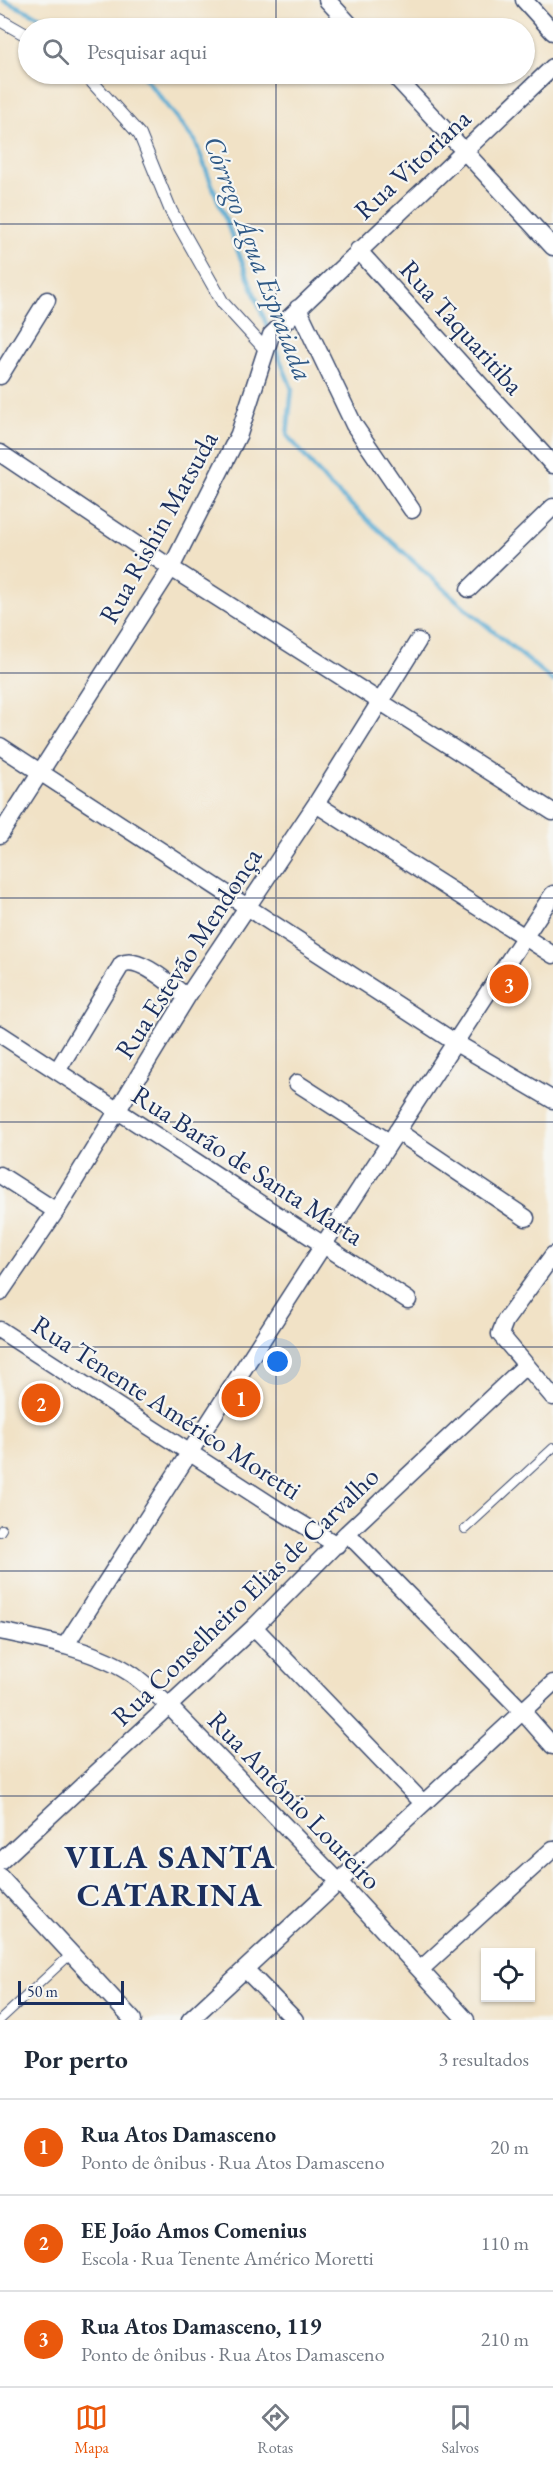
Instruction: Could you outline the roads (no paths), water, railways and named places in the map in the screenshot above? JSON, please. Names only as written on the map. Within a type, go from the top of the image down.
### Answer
[{"type":"street","points":[[327,0],[344,18]]},
{"type":"street","points":[[524,0],[553,32]]},
{"type":"street","points":[[0,20],[18,30]]},
{"type":"street","name":"Rua Vitoriana","points":[[535,84],[553,67]]},
{"type":"street","points":[[94,84],[140,135],[171,211],[223,303],[266,348]]},
{"type":"street","points":[[402,84],[553,247]]},
{"type":"street","name":"Rua Vitoriana","points":[[358,250],[535,84]]},
{"type":"street","name":"Rua Rishin Matsuda","points":[[0,835],[171,568],[242,426],[271,335],[358,250]]},
{"type":"street","name":"Rua Taquaritiba","points":[[358,250],[553,465]]},
{"type":"street","points":[[0,376],[47,300]]},
{"type":"street","points":[[298,308],[354,425],[412,510]]},
{"type":"street","points":[[0,453],[171,568],[553,812]]},
{"type":"street","points":[[469,589],[553,507]]},
{"type":"street","name":"Rua Estevão Mendonça","points":[[0,1293],[56,1211],[187,997],[316,804],[418,641]]},
{"type":"street","points":[[0,746],[456,1043],[553,1100]]},
{"type":"street","points":[[316,804],[553,955]]},
{"type":"street","points":[[65,1646],[393,1136],[553,894]]},
{"type":"street","points":[[57,1071],[122,964],[128,961],[139,963],[187,997]]},
{"type":"street","name":"Rua Barão de Santa Marta","points":[[0,1034],[408,1300]]},
{"type":"street","points":[[297,1083],[393,1136],[526,1218]]},
{"type":"street","points":[[0,1175],[56,1211]]},
{"type":"street","points":[[553,1255],[501,1328],[502,1340],[553,1397]]},
{"type":"street","name":"Rua Tenente Américo Moretti","points":[[0,1330],[189,1452],[342,1539],[522,1712],[553,1746]]},
{"type":"street","name":"Rua Conselheiro Elias de Carvalho","points":[[0,1862],[254,1627],[342,1539],[525,1366]]},
{"type":"street","points":[[254,1627],[423,1803]]},
{"type":"street","name":"Rua Antônio Loureiro","points":[[0,1631],[65,1646],[126,1671],[168,1705],[340,1883],[466,2020]]},
{"type":"street","points":[[190,2020],[553,1683]]},
{"type":"street","points":[[421,1969],[553,1849]]},
{"type":"street","points":[[0,1877],[133,2020]]},
{"type":"street","points":[[246,1970],[295,2020]]},
{"type":"lane","points":[[465,1528],[553,1448]]},
{"type":"lane","points":[[0,2020],[71,1954]]},
{"type":"waterway","name":"Córrego Água Espraiada","points":[[3,0],[42,18]]},
{"type":"waterway","name":"Córrego Água Espraiada","points":[[150,84],[195,141],[269,331]]},
{"type":"waterway","name":"Córrego Água Espraiada","points":[[273,342],[292,389],[287,435],[328,484],[463,606],[553,681]]},
{"type":"place","name":"Rua Atos Damasceno, 119","points":[[509,984]]},
{"type":"place","name":"Rua Atos Damasceno","points":[[241,1398]]},
{"type":"place","name":"EE João Amos Comenius","points":[[41,1403]]},
{"type":"district","name":"VILA SANTA CATARINA","points":[[170,1875]]}]
